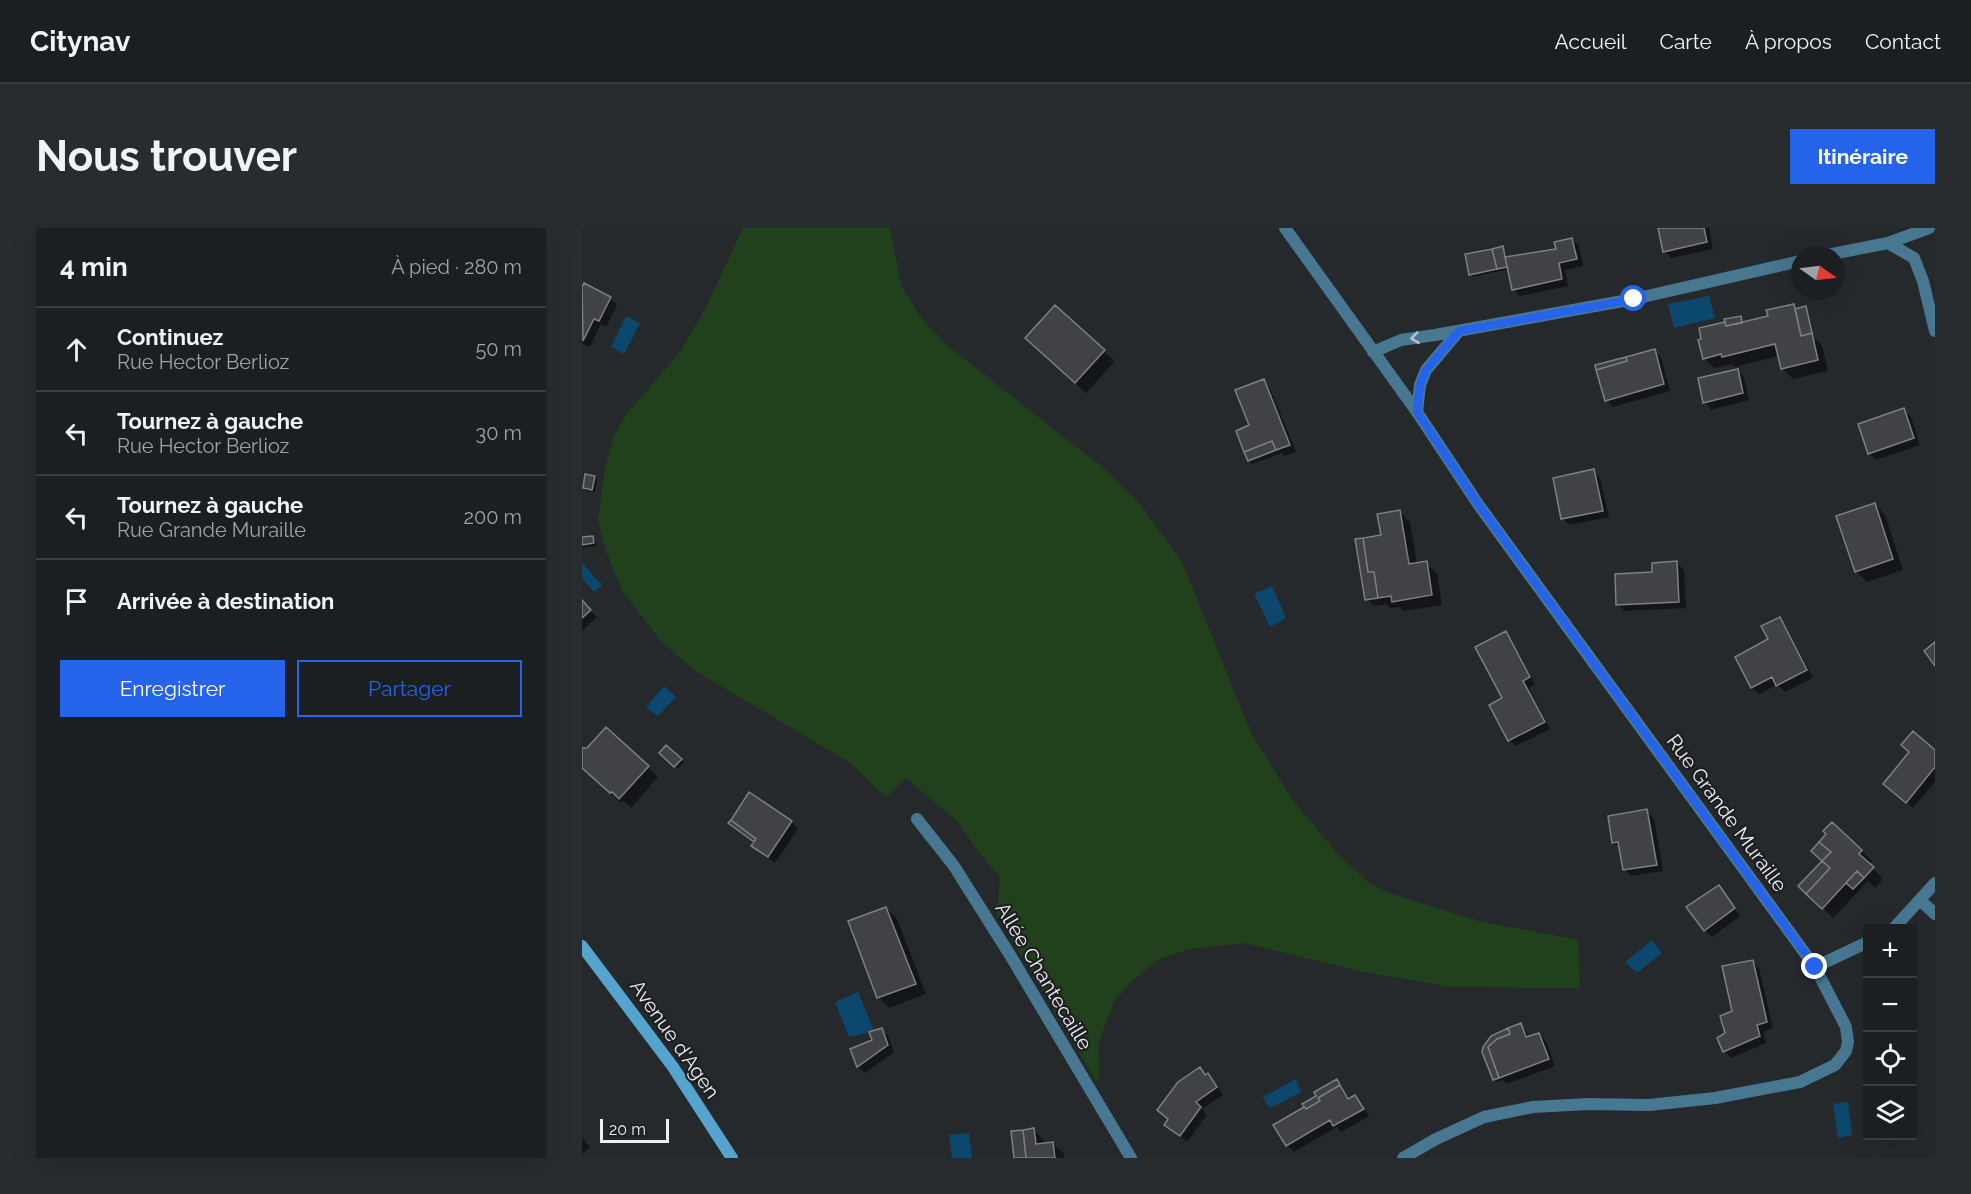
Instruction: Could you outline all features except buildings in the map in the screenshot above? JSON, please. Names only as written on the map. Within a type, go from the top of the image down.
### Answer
[{"type":"main road","name":"Avenue d'Agen","points":[[582,946],[673,1066],[732,1158]]},
{"type":"street","name":"Rue Grande Muraille","points":[[1285,228],[1417,412],[1478,504],[1815,967],[1846,1027],[1848,1042],[1846,1051],[1835,1065],[1800,1082],[1715,1098],[1649,1105],[1589,1104],[1533,1107],[1484,1118],[1436,1139],[1403,1158]]},
{"type":"street","points":[[1845,251],[1888,243],[1929,228]]},
{"type":"street","points":[[1888,243],[1914,258],[1923,280],[1935,331]]},
{"type":"street","points":[[1373,352],[1401,340],[1634,299],[1791,263]]},
{"type":"street","points":[[1417,412],[1420,385],[1426,370],[1459,331]]},
{"type":"street","name":"Allée Chantecaille","points":[[917,819],[954,866],[1131,1158]]},
{"type":"street","points":[[1898,924],[1935,882]]},
{"type":"street","points":[[1920,900],[1935,914]]},
{"type":"street","points":[[1815,967],[1863,944]]},
{"type":"green space","points":[[743,228],[890,228],[901,286],[922,319],[944,343],[1103,468],[1135,499],[1182,562],[1251,733],[1292,799],[1335,851],[1369,883],[1392,894],[1478,921],[1578,940],[1580,988],[1450,987],[1359,971],[1244,943],[1190,949],[1159,959],[1133,980],[1115,999],[1098,1044],[1099,1077],[1096,1081],[997,915],[1000,877],[977,850],[958,822],[906,778],[886,797],[850,763],[694,670],[660,640],[621,589],[598,521],[604,473],[614,436],[625,416],[680,352],[706,307]]},
{"type":"water","points":[[1709,296],[1715,318],[1674,328],[1668,304]]},
{"type":"water","points":[[626,316],[640,323],[624,354],[611,347]]},
{"type":"water","points":[[582,563],[602,585],[594,592],[582,578]]},
{"type":"water","points":[[1272,586],[1286,618],[1270,627],[1254,594]]},
{"type":"water","points":[[664,686],[676,697],[658,716],[646,707]]},
{"type":"water","points":[[1652,940],[1662,953],[1637,973],[1625,962]]},
{"type":"water","points":[[858,992],[874,1031],[849,1037],[835,1002]]},
{"type":"water","points":[[1296,1079],[1301,1092],[1270,1108],[1263,1097]]},
{"type":"water","points":[[1848,1102],[1852,1135],[1838,1138],[1833,1104]]},
{"type":"water","points":[[969,1133],[972,1158],[952,1158],[949,1135]]},
{"type":"route","points":[[1634,299],[1459,331],[1426,370],[1420,385],[1417,412],[1478,504],[1815,967]]}]
